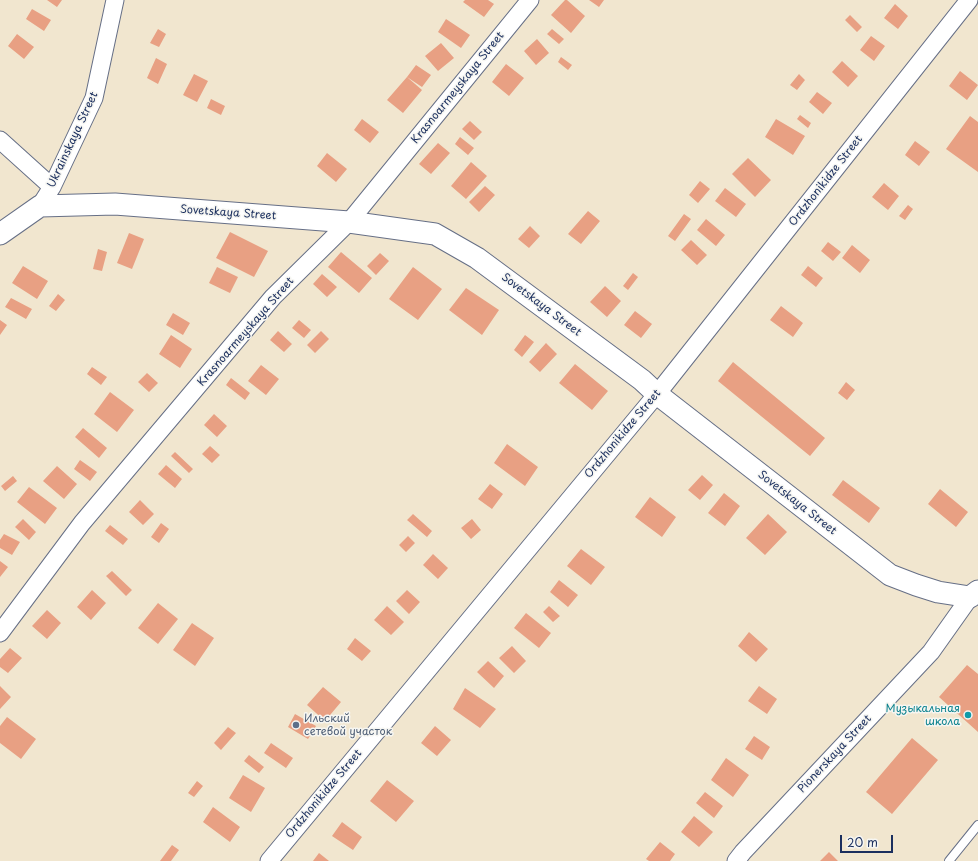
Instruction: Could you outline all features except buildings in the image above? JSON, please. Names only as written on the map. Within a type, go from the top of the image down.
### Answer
[{"type":"street","name":"Ukrainskaya Street","points":[[0,234],[40,206],[52,186],[94,98],[115,0]]},
{"type":"street","name":"Krasnoarmeyskaya Street","points":[[0,633],[82,524],[273,297],[349,222],[530,0]]},
{"type":"street","name":"Ordzhonikidze Street","points":[[269,861],[657,394],[969,0]]},
{"type":"street","points":[[0,140],[52,186]]},
{"type":"street","name":"Sovetskaya Street","points":[[40,206],[115,204],[349,222],[435,234],[477,258],[642,380],[657,394],[890,575],[938,592],[975,597]]},
{"type":"street","name":"Pionerskaya Street","points":[[736,861],[931,652],[975,597]]},
{"type":"lane","points":[[949,861],[978,825]]},
{"type":"place","name":"Музыкальная школа","points":[[968,715]]},
{"type":"place","name":"Ильский сетевой участок","points":[[296,725]]}]
